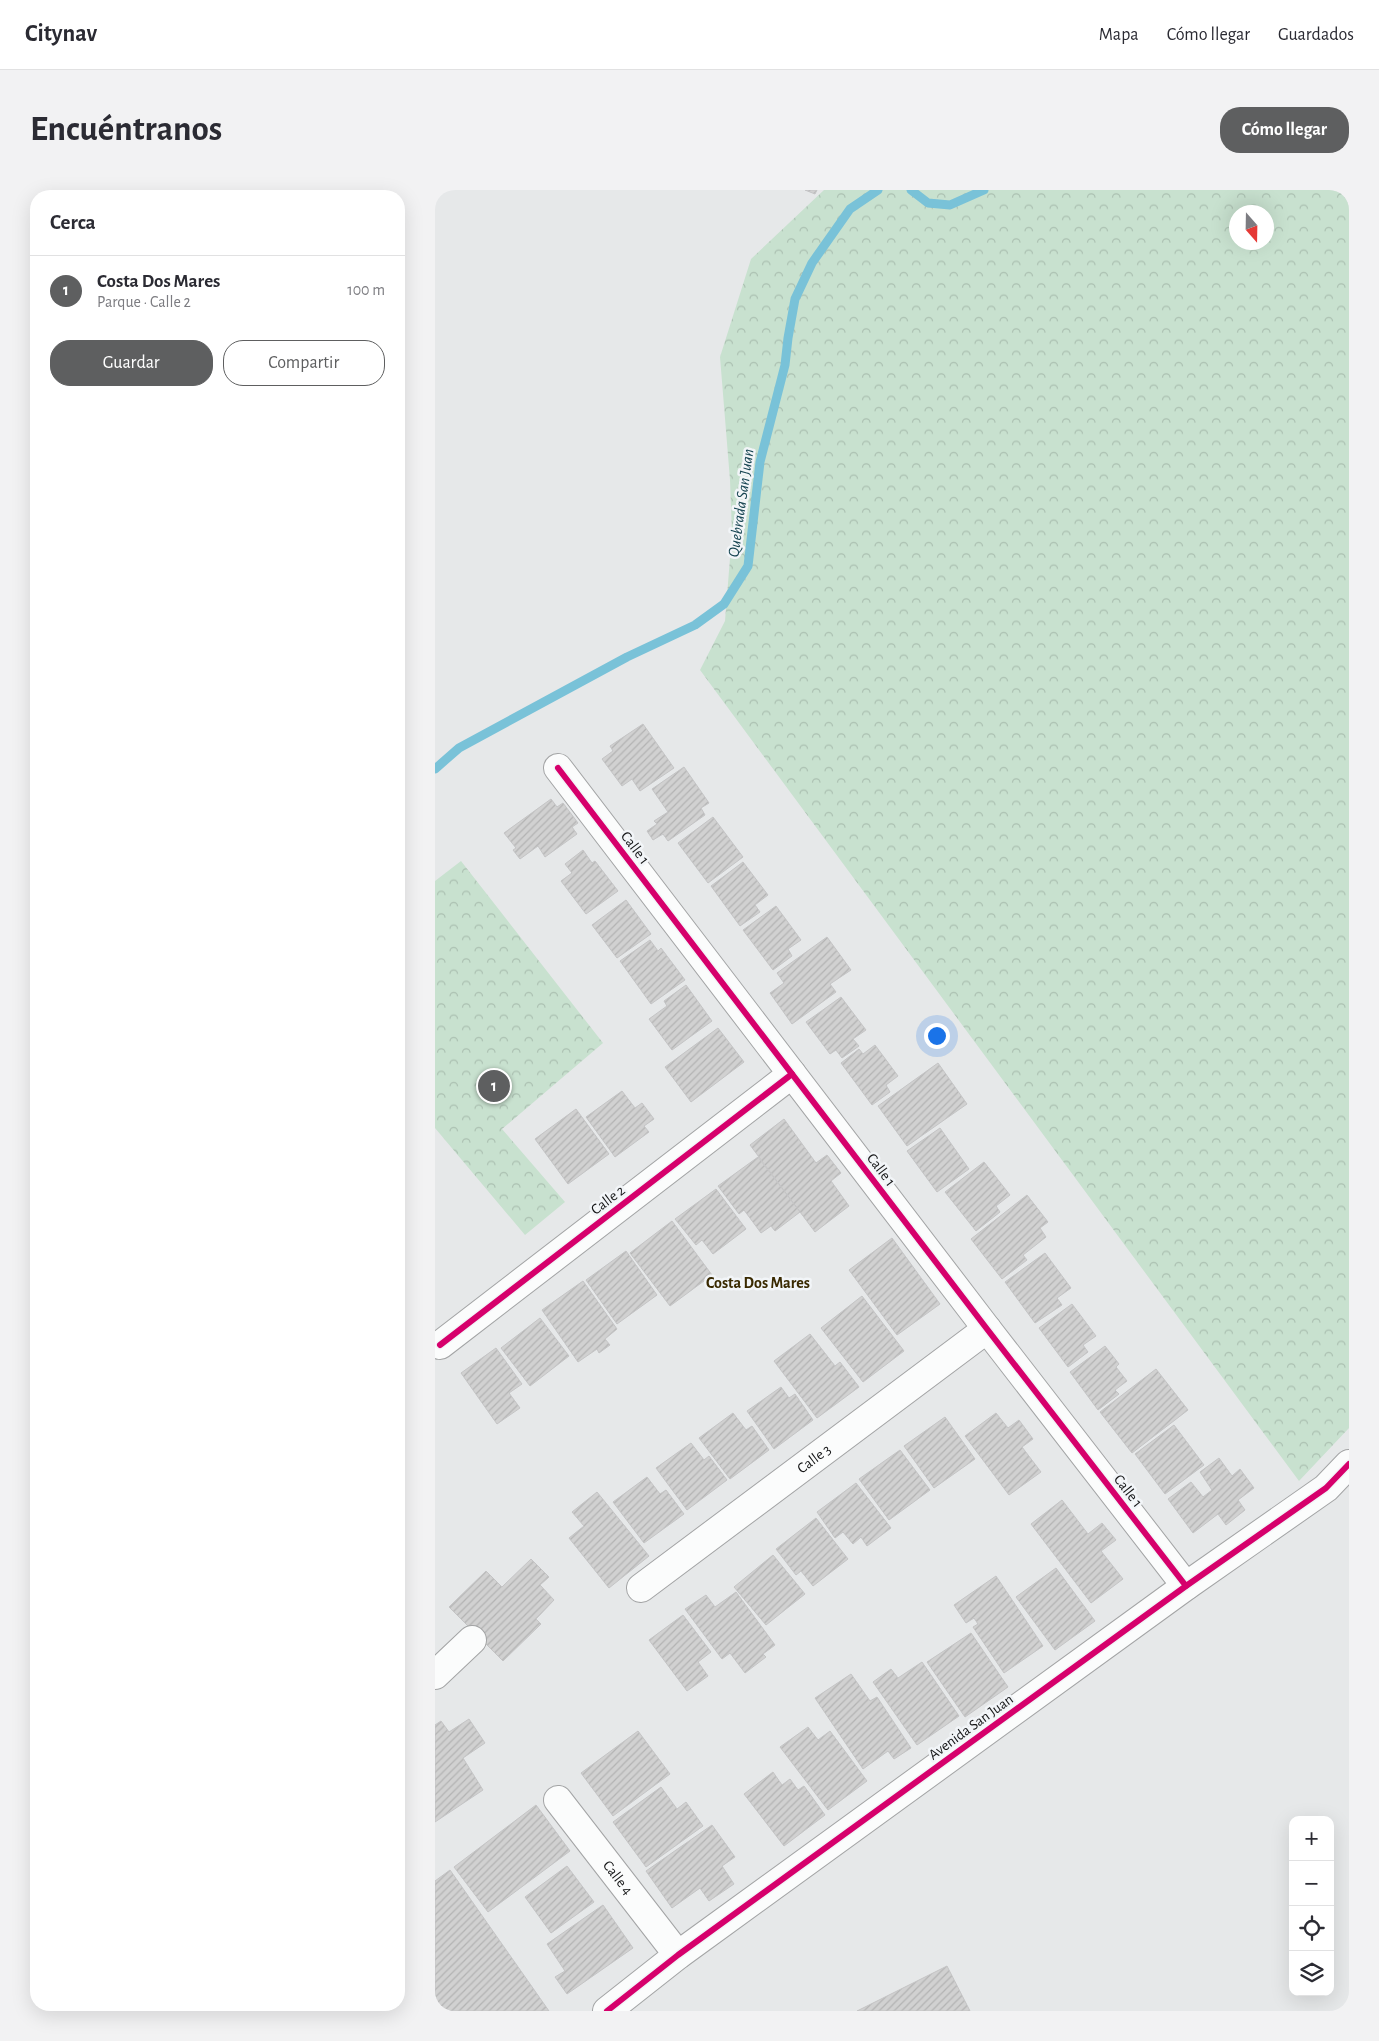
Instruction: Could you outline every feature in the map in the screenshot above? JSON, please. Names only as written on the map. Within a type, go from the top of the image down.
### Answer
[{"type":"street","name":"Calle 1","points":[[558,768],[1186,1586]]},
{"type":"street","name":"Calle 2","points":[[440,1345],[793,1074]]},
{"type":"street","name":"Calle 3","points":[[641,1588],[987,1329]]},
{"type":"street","name":"Avenida San Juan","points":[[607,2011],[678,1955],[1186,1586],[1326,1488],[1349,1464]]},
{"type":"street","points":[[435,1676],[472,1640]]},
{"type":"street","name":"Calle 4","points":[[558,1800],[678,1955]]},
{"type":"green space","points":[[824,190],[1349,190],[1349,1428],[1299,1481],[700,670],[725,621],[732,533],[730,480],[720,357],[751,259]]},
{"type":"green space","points":[[461,861],[603,1043],[502,1129],[565,1202],[525,1235],[435,1128],[435,881]]},
{"type":"building","points":[[805,190],[817,190],[815,194]]},
{"type":"building","points":[[643,724],[674,768],[640,791],[632,779],[622,786],[602,759],[613,751],[610,746]]},
{"type":"building","points":[[684,767],[709,803],[701,808],[705,815],[668,841],[663,834],[653,840],[647,831],[657,824],[654,821],[668,812],[652,789]]},
{"type":"building","points":[[551,799],[557,807],[563,803],[578,823],[572,827],[577,834],[545,857],[538,846],[520,859],[513,850],[516,848],[504,833]]},
{"type":"building","points":[[713,817],[743,857],[708,883],[678,843]]},
{"type":"building","points":[[583,850],[592,863],[595,861],[618,891],[586,914],[561,881],[572,873],[565,864]]},
{"type":"building","points":[[743,862],[768,895],[755,905],[760,912],[740,926],[711,886]]},
{"type":"building","points":[[626,900],[651,934],[617,958],[592,925]]},
{"type":"building","points":[[776,906],[801,940],[788,949],[792,956],[773,970],[743,930]]},
{"type":"building","points":[[827,937],[851,970],[830,984],[836,992],[792,1024],[770,993],[784,983],[777,973]]},
{"type":"building","points":[[650,940],[658,951],[661,948],[685,980],[651,1004],[620,961]]},
{"type":"building","points":[[686,985],[712,1021],[672,1050],[649,1019],[667,1006],[664,1001]]},
{"type":"building","points":[[841,997],[866,1030],[853,1039],[859,1046],[842,1058],[836,1050],[830,1054],[806,1022]]},
{"type":"building","points":[[718,1028],[744,1062],[691,1102],[665,1067]]},
{"type":"building","points":[[875,1045],[898,1076],[886,1085],[890,1092],[872,1105],[841,1063],[859,1049],[863,1054]]},
{"type":"building","points":[[938,1063],[967,1104],[907,1146],[878,1106]]},
{"type":"building","points":[[622,1091],[635,1108],[642,1103],[654,1119],[644,1126],[649,1132],[615,1157],[586,1117]]},
{"type":"building","points":[[576,1109],[609,1154],[568,1184],[535,1139]]},
{"type":"building","points":[[784,1119],[816,1163],[827,1155],[841,1173],[831,1181],[849,1206],[815,1232],[750,1145]]},
{"type":"building","points":[[940,1128],[969,1169],[937,1192],[907,1151]]},
{"type":"building","points":[[758,1157],[800,1212],[775,1231],[771,1226],[761,1233],[744,1210],[739,1214],[718,1186]]},
{"type":"building","points":[[984,1162],[1010,1195],[996,1206],[1000,1212],[976,1231],[945,1192]]},
{"type":"building","points":[[716,1189],[746,1229],[713,1254],[702,1240],[696,1245],[675,1219]]},
{"type":"building","points":[[1027,1195],[1048,1222],[1040,1228],[1046,1237],[1023,1255],[1027,1260],[1002,1279],[971,1239]]},
{"type":"building","points":[[672,1221],[712,1275],[670,1306],[630,1253]]},
{"type":"building","points":[[892,1238],[940,1304],[897,1335],[849,1270]]},
{"type":"building","points":[[626,1251],[657,1295],[617,1324],[586,1280]]},
{"type":"building","points":[[1045,1253],[1071,1288],[1057,1298],[1062,1305],[1035,1323],[1005,1282]]},
{"type":"building","points":[[583,1281],[617,1329],[605,1339],[610,1345],[599,1353],[597,1349],[578,1362],[542,1310]]},
{"type":"building","points":[[862,1296],[904,1351],[863,1382],[821,1328]]},
{"type":"building","points":[[1072,1304],[1096,1336],[1083,1345],[1088,1352],[1068,1367],[1039,1328]]},
{"type":"building","points":[[540,1318],[569,1356],[530,1386],[501,1348]]},
{"type":"building","points":[[810,1334],[835,1366],[840,1362],[859,1387],[817,1418],[774,1361]]},
{"type":"building","points":[[1105,1346],[1119,1364],[1116,1367],[1127,1381],[1115,1390],[1119,1394],[1098,1410],[1070,1372]]},
{"type":"building","points":[[496,1348],[522,1384],[509,1393],[520,1408],[497,1424],[461,1373]]},
{"type":"building","points":[[1156,1369],[1188,1410],[1132,1453],[1100,1412]]},
{"type":"building","points":[[781,1387],[789,1398],[795,1394],[813,1420],[774,1449],[747,1411]]},
{"type":"building","points":[[733,1413],[746,1430],[752,1426],[769,1450],[730,1479],[699,1438]]},
{"type":"building","points":[[996,1413],[1008,1428],[1019,1420],[1033,1439],[1022,1447],[1041,1472],[1009,1495],[965,1436]]},
{"type":"building","points":[[945,1417],[975,1459],[934,1488],[904,1446]]},
{"type":"building","points":[[1174,1425],[1204,1465],[1165,1494],[1135,1454]]},
{"type":"building","points":[[691,1443],[704,1460],[709,1456],[727,1480],[687,1510],[656,1468]]},
{"type":"building","points":[[900,1450],[930,1490],[889,1520],[859,1479]]},
{"type":"building","points":[[1219,1458],[1232,1476],[1240,1469],[1254,1488],[1238,1500],[1245,1510],[1226,1525],[1218,1514],[1193,1533],[1168,1499],[1191,1482],[1203,1497],[1212,1490],[1200,1472]]},
{"type":"building","points":[[647,1477],[660,1494],[666,1490],[684,1514],[644,1543],[613,1502]]},
{"type":"building","points":[[856,1483],[891,1528],[867,1546],[861,1537],[853,1544],[843,1532],[835,1538],[817,1512]]},
{"type":"building","points":[[597,1492],[649,1556],[609,1588],[569,1538],[584,1526],[572,1512]]},
{"type":"building","points":[[1062,1500],[1088,1534],[1102,1523],[1116,1540],[1101,1551],[1123,1579],[1091,1603],[1031,1524]]},
{"type":"building","points":[[816,1518],[848,1559],[813,1586],[801,1571],[796,1575],[776,1549]]},
{"type":"building","points":[[773,1555],[805,1594],[766,1625],[734,1587]]},
{"type":"building","points":[[531,1559],[549,1577],[540,1585],[554,1600],[536,1619],[541,1624],[503,1661],[449,1607],[486,1571],[502,1587]]},
{"type":"building","points":[[1056,1568],[1095,1621],[1055,1650],[1016,1597]]},
{"type":"building","points":[[996,1576],[1043,1646],[1004,1673],[973,1627],[978,1624],[974,1618],[966,1623],[954,1605]]},
{"type":"building","points":[[736,1592],[775,1645],[763,1654],[766,1657],[745,1673],[730,1653],[722,1659],[685,1609],[706,1595],[715,1607]]},
{"type":"building","points":[[683,1615],[711,1652],[698,1662],[708,1676],[687,1691],[649,1640]]},
{"type":"building","points":[[971,1633],[1008,1687],[965,1717],[927,1662]]},
{"type":"building","points":[[922,1662],[959,1716],[917,1745],[873,1682],[891,1669],[898,1678]]},
{"type":"building","points":[[851,1674],[870,1701],[877,1697],[911,1748],[894,1759],[888,1751],[863,1769],[815,1698]]},
{"type":"building","points":[[469,1719],[485,1743],[463,1758],[483,1790],[435,1822],[435,1725],[441,1721],[449,1732]]},
{"type":"building","points":[[808,1727],[818,1740],[830,1731],[867,1781],[828,1810],[780,1747]]},
{"type":"building","points":[[638,1731],[670,1774],[613,1816],[581,1773]]},
{"type":"building","points":[[773,1772],[782,1785],[790,1779],[798,1790],[804,1786],[825,1815],[784,1846],[744,1794]]},
{"type":"building","points":[[661,1787],[677,1809],[686,1802],[703,1826],[646,1867],[613,1822]]},
{"type":"building","points":[[536,1805],[570,1851],[488,1912],[454,1867]]},
{"type":"building","points":[[712,1825],[735,1857],[722,1866],[734,1884],[709,1901],[700,1888],[672,1908],[646,1871]]},
{"type":"building","points":[[567,1866],[594,1902],[551,1933],[525,1897]]},
{"type":"building","points":[[450,1870],[549,2011],[435,2011],[435,1881]]},
{"type":"building","points":[[603,1905],[633,1948],[567,1994],[555,1977],[565,1971],[547,1944]]},
{"type":"building","points":[[947,1966],[970,2011],[857,2011]]},
{"type":"waterway","name":"Quebrada San Juan","points":[[435,769],[459,748],[627,657],[695,625],[724,604],[748,566],[760,462],[785,365],[795,299],[812,263],[850,209],[878,190]]},
{"type":"waterway","name":"Quebrada San Juan","points":[[911,190],[928,203],[950,205],[984,190]]},
{"type":"cycle path","points":[[558,768],[1186,1586]]},
{"type":"cycle path","points":[[440,1345],[792,1074]]},
{"type":"cycle path","points":[[607,2011],[678,1955],[1186,1586],[1326,1488],[1349,1464]]},
{"type":"place","name":"Costa Dos Mares","points":[[494,1086]]},
{"type":"district","name":"Costa Dos Mares","points":[[758,1283]]}]
